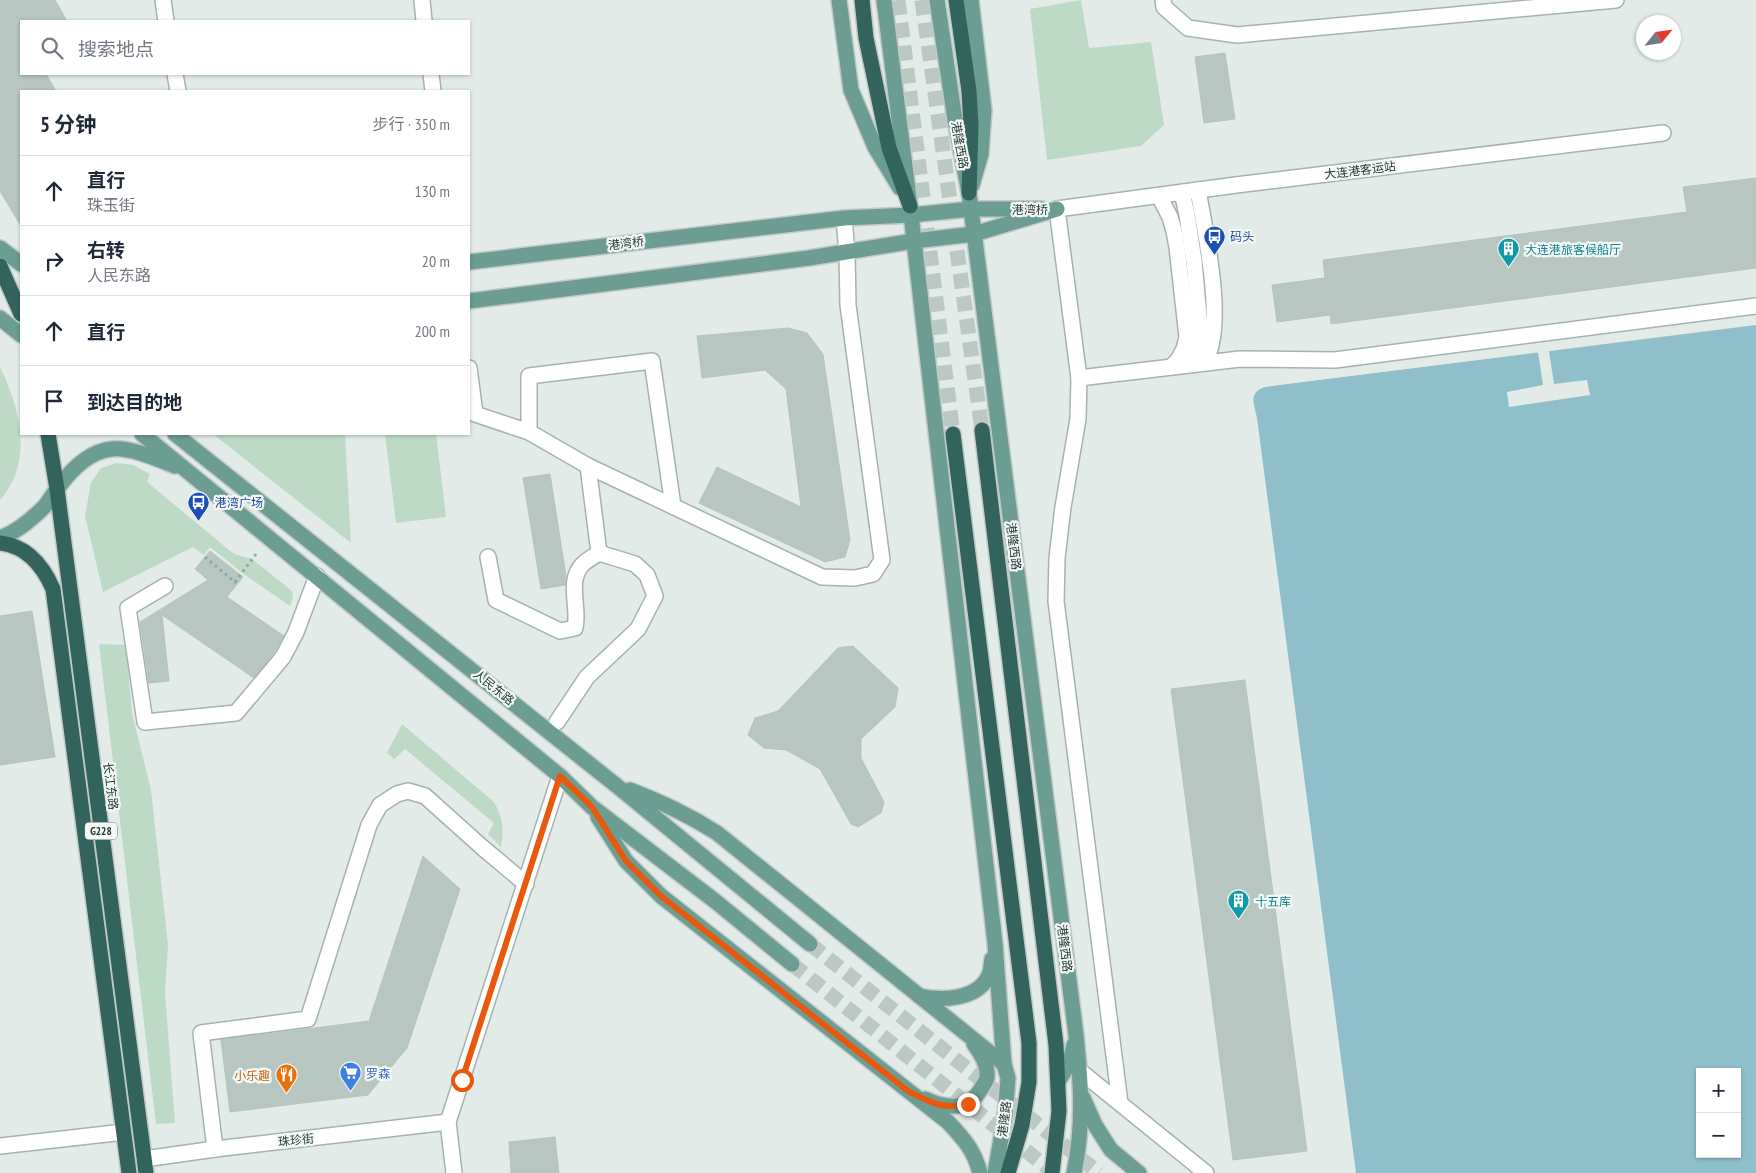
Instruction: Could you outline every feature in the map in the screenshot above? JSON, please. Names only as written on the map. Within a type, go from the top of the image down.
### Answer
[{"type":"highway","points":[[862,0],[866,38],[889,148],[911,210]]},
{"type":"highway","points":[[956,0],[969,91],[971,126],[969,193]]},
{"type":"highway","points":[[0,266],[20,309]]},
{"type":"highway","points":[[982,430],[1056,1045],[1059,1111],[1052,1173]]},
{"type":"highway","points":[[953,434],[1028,1043],[1029,1082],[1022,1125],[1008,1173]]},
{"type":"highway","name":"长江东路","points":[[48,435],[57,489],[145,1166]]},
{"type":"highway","name":"G228","points":[[0,543],[22,551],[36,560],[46,573],[53,589],[129,1173]]},
{"type":"main road","points":[[839,0],[851,90],[875,147],[911,210]]},
{"type":"main road","points":[[884,0],[911,210],[995,943],[1004,1064]]},
{"type":"main road","name":"港隆西路","points":[[937,0],[955,120],[969,193],[1082,1094]]},
{"type":"main road","points":[[969,193],[981,154],[984,110],[971,0]]},
{"type":"main road","name":"港湾桥","points":[[470,262],[911,210],[1057,209]]},
{"type":"main road","name":"港湾桥","points":[[470,301],[974,234],[1057,209]]},
{"type":"main road","points":[[0,248],[20,263]]},
{"type":"main road","points":[[0,290],[20,309]]},
{"type":"main road","points":[[0,318],[20,334]]},
{"type":"main road","points":[[143,435],[560,776],[592,807],[715,901],[792,964]]},
{"type":"main road","name":"人民东路","points":[[176,435],[617,786],[810,944]]},
{"type":"main road","points":[[0,538],[28,522],[45,506],[74,468],[94,454],[112,449],[136,452],[188,471]]},
{"type":"main road","points":[[617,786],[666,804],[717,833],[1004,1064]]},
{"type":"main road","points":[[592,807],[626,861],[661,896],[948,1122],[965,1140],[976,1158],[980,1173]]},
{"type":"main road","points":[[918,996],[934,1000],[948,999],[978,989],[989,975],[995,943]]},
{"type":"main road","points":[[1058,1080],[1070,1062],[1076,1035]]},
{"type":"main road","points":[[908,1091],[940,1105],[954,1107],[968,1104],[980,1092],[987,1077],[984,1058],[969,1037]]},
{"type":"main road","name":"港隆路","points":[[995,1173],[1008,1078],[1004,1064]]},
{"type":"main road","points":[[1074,1173],[1080,1135],[1082,1094]]},
{"type":"main road","points":[[1082,1094],[1095,1125],[1111,1150],[1139,1173]]},
{"type":"street","points":[[163,0],[166,20]]},
{"type":"street","points":[[422,0],[424,20]]},
{"type":"street","points":[[1163,0],[1164,7],[1188,28],[1237,35],[1616,0]]},
{"type":"street","points":[[175,75],[178,90]]},
{"type":"street","points":[[431,75],[433,90]]},
{"type":"street","name":"大连港客运站","points":[[1057,209],[1663,133]]},
{"type":"street","points":[[1198,190],[1209,259],[1215,323],[1212,342],[1204,363]]},
{"type":"street","points":[[1182,192],[1191,244],[1200,329],[1197,346],[1186,365]]},
{"type":"street","points":[[1159,196],[1170,217],[1174,231],[1187,337],[1184,349],[1178,360],[1171,367]]},
{"type":"street","points":[[1057,209],[1079,378],[1078,419],[1063,507],[1057,558],[1056,602],[1120,1103]]},
{"type":"street","points":[[470,376],[475,414],[529,432],[588,466],[822,577],[855,578],[873,574],[882,560],[848,305],[848,252],[844,218]]},
{"type":"street","points":[[1079,378],[1240,359],[1335,360],[1756,306]]},
{"type":"street","points":[[529,432],[528,376],[652,361],[673,506]]},
{"type":"street","points":[[588,466],[599,553]]},
{"type":"street","points":[[488,557],[496,600],[560,630],[575,628],[578,619],[574,585],[581,565],[599,553]]},
{"type":"street","points":[[557,722],[586,677],[638,629],[655,596],[647,575],[635,564],[599,553]]},
{"type":"street","points":[[165,586],[128,608],[145,722],[236,713],[283,657],[296,632],[317,576]]},
{"type":"street","points":[[454,1173],[448,1122],[560,776]]},
{"type":"street","points":[[215,1149],[201,1033],[308,1020],[369,825],[380,805],[397,794],[408,791],[425,796],[526,884]]},
{"type":"street","points":[[1080,1071],[1206,1173]]},
{"type":"street","name":"珠珍街","points":[[145,1166],[215,1149],[448,1122]]},
{"type":"street","points":[[0,1146],[124,1132]]},
{"type":"path","points":[[205,558],[235,582],[256,554]]},
{"type":"green space","points":[[1081,0],[1089,48],[1151,42],[1164,125],[1141,146],[1047,160],[1030,9]]},
{"type":"green space","points":[[0,367],[18,417],[20,452],[17,469],[11,485],[0,500]]},
{"type":"green space","points":[[214,435],[345,435],[351,543]]},
{"type":"green space","points":[[385,435],[436,435],[446,517],[396,523]]},
{"type":"green space","points":[[116,463],[133,465],[150,474],[147,482],[234,554],[252,559],[292,591],[293,598],[290,606],[245,575],[210,547],[204,555],[193,547],[103,592],[85,516],[91,483],[101,468]]},
{"type":"green space","points":[[99,644],[126,645],[132,713],[151,790],[168,945],[165,992],[175,1123],[156,1124]]},
{"type":"green space","points":[[402,724],[494,802],[502,824],[501,847],[488,834],[494,823],[405,749],[394,759],[387,753]]},
{"type":"water","points":[[1756,325],[1756,1173],[1356,1173],[1254,403],[1254,395],[1260,389]]},
{"type":"pier","points":[[1549,351],[1554,384],[1587,380],[1590,395],[1509,407],[1507,392],[1543,385],[1538,352]]},
{"type":"building","points":[[0,0],[55,0],[66,20],[20,20],[20,75],[47,75],[55,90],[20,90],[20,224],[0,191]]},
{"type":"building","points":[[1225,53],[1235,119],[1204,123],[1195,57]]},
{"type":"building","name":"大连港旅客候船厅","points":[[1756,178],[1756,268],[1331,324],[1330,315],[1277,322],[1272,285],[1325,278],[1323,260],[1687,212],[1683,187]]},
{"type":"building","points":[[788,328],[807,333],[823,354],[850,540],[845,557],[825,562],[699,503],[717,467],[801,507],[786,389],[765,370],[702,378],[697,336]]},
{"type":"building","points":[[550,474],[566,576],[565,585],[541,589],[523,478]]},
{"type":"building","points":[[210,551],[243,577],[227,597],[284,636],[273,654],[254,678],[162,615],[169,681],[149,683],[140,622],[208,580],[195,569]]},
{"type":"building","points":[[32,611],[55,757],[0,765],[0,616]]},
{"type":"building","points":[[853,646],[898,688],[895,707],[861,739],[861,758],[884,802],[881,813],[858,827],[851,824],[820,769],[786,750],[764,748],[748,735],[755,718],[778,711],[838,648]]},
{"type":"building","name":"十五库","points":[[1245,680],[1307,1151],[1233,1160],[1171,689]]},
{"type":"building","points":[[423,856],[460,889],[407,1048],[368,1095],[230,1112],[221,1040],[369,1021]]},
{"type":"building","points":[[555,1137],[559,1173],[511,1173],[509,1142]]},
{"type":"tunnel","points":[[898,0],[953,434]]},
{"type":"tunnel","points":[[922,0],[982,430]]},
{"type":"tunnel","points":[[810,944],[1099,1173]]},
{"type":"tunnel","points":[[792,964],[1054,1173]]},
{"type":"place","name":"码头","points":[[1214,255]]},
{"type":"place","name":"大连港旅客候船厅","points":[[1509,268]]},
{"type":"place","name":"港湾广场","points":[[199,521]]},
{"type":"place","name":"十五库","points":[[1239,920]]},
{"type":"place","name":"罗森","points":[[350,1092]]},
{"type":"place","name":"小乐趣","points":[[286,1094]]},
{"type":"route","points":[[462,1080],[560,776],[592,807],[626,861],[661,896],[908,1091],[933,1103],[954,1107],[968,1104]]}]
